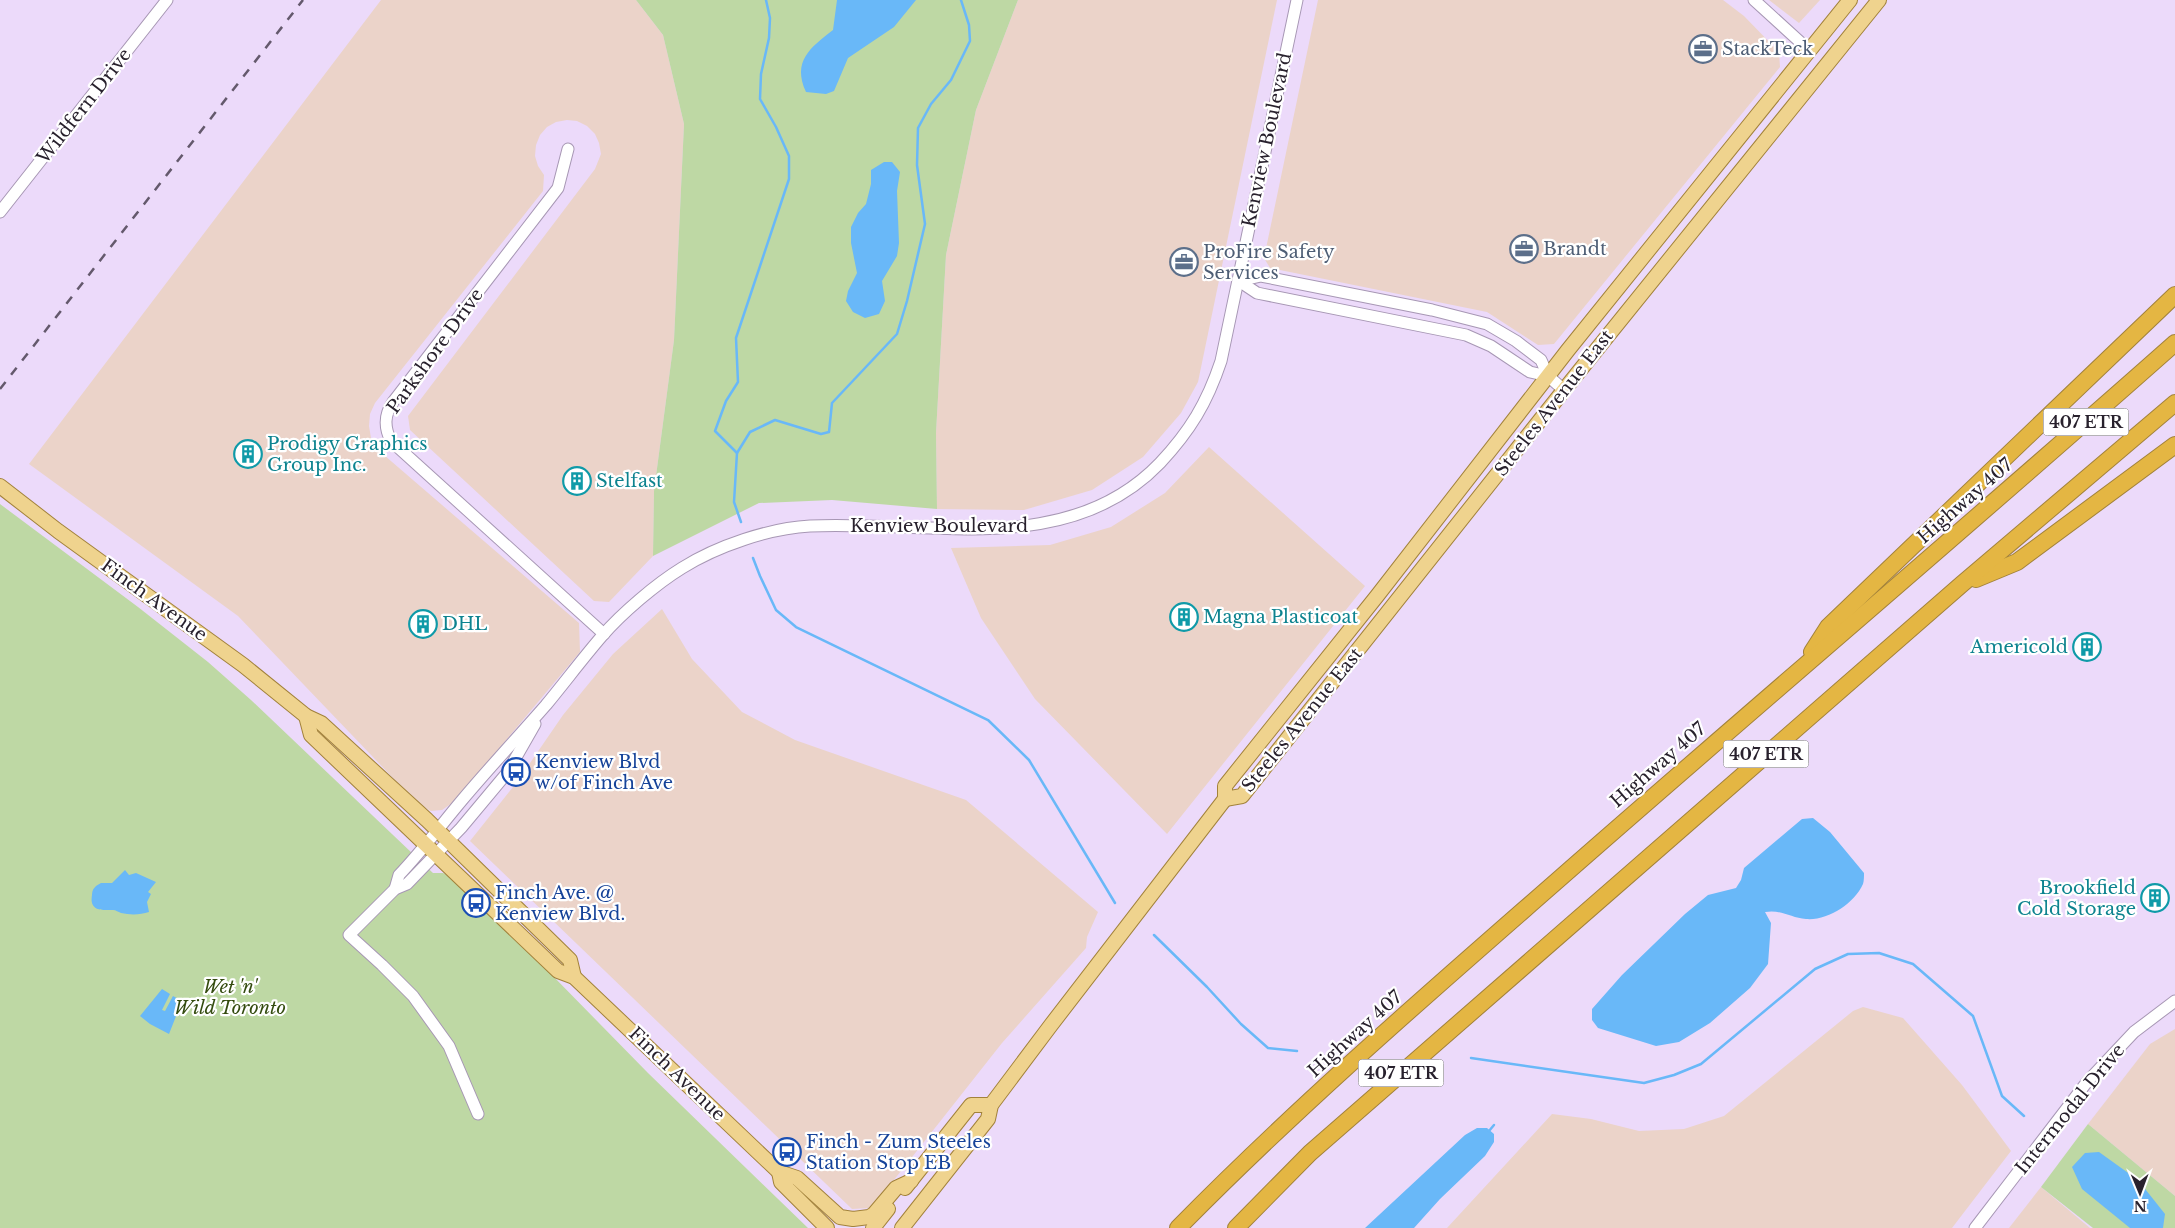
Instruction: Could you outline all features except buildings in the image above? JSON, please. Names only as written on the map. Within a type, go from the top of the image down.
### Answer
[{"type":"highway","points":[[1804,666],[1828,627],[2175,295]]},
{"type":"highway","name":"Highway 407","points":[[1178,1228],[1232,1173],[1380,1038],[1804,666],[2004,495],[2175,343]]},
{"type":"highway","name":"407 ETR","points":[[1236,1228],[1310,1153],[1962,584],[2175,403]]},
{"type":"highway","points":[[1962,584],[2018,562],[2175,445]]},
{"type":"main road","name":"Steeles Avenue East","points":[[902,1228],[988,1119],[991,1105],[1050,1025],[1225,799],[1225,786],[1383,589],[1548,376],[1850,0]]},
{"type":"main road","name":"Steeles Avenue East","points":[[1225,799],[1242,796],[1564,390],[1880,0]]},
{"type":"main road","name":"Finch Avenue","points":[[0,486],[58,531],[243,665],[306,716],[321,723],[438,830],[570,960],[574,977]]},
{"type":"main road","name":"Finch Avenue","points":[[306,716],[311,735],[432,848],[558,971],[574,977],[784,1174],[845,1228]]},
{"type":"main road","points":[[873,1228],[971,1105],[991,1105]]},
{"type":"main road","name":"Finch Avenue","points":[[784,1174],[781,1182],[828,1228]]},
{"type":"main road","points":[[784,1174],[797,1178],[840,1217],[853,1219],[869,1217],[874,1214],[896,1188],[910,1181]]},
{"type":"street","name":"Wildfern Drive","points":[[0,212],[167,0]]},
{"type":"street","name":"Kenview Boulevard","points":[[432,848],[438,830],[604,634],[632,607],[682,568],[718,550],[760,535],[808,526],[979,529],[1044,524],[1074,516],[1104,504],[1136,485],[1156,467],[1181,441],[1201,411],[1212,388],[1221,361],[1296,0]]},
{"type":"street","points":[[1754,0],[1810,51]]},
{"type":"street","name":"Parkshore Drive","points":[[568,149],[558,188],[403,389],[387,412],[385,422],[386,431],[391,441],[604,634]]},
{"type":"street","points":[[1239,281],[1261,276],[1432,310],[1487,324],[1541,360],[1548,376],[1564,390]]},
{"type":"street","points":[[1239,281],[1257,293],[1466,335],[1492,346],[1530,372],[1548,376]]},
{"type":"street","points":[[1428,328],[1432,310]]},
{"type":"street","name":"Kenview Boulevard","points":[[432,848],[449,841],[507,773],[546,704]]},
{"type":"street","points":[[432,848],[398,875],[395,889],[349,935],[413,996],[444,1039],[449,1046],[478,1114]]},
{"type":"street","name":"Intermodal Drive","points":[[1975,1228],[2087,1082],[2134,1032],[2175,1001]]},
{"type":"shaded area","points":[[381,0],[636,0],[663,35],[684,124],[674,340],[654,491],[653,556],[609,602],[594,601],[410,430],[408,416],[595,169],[601,154],[599,143],[595,134],[587,126],[577,121],[556,122],[547,127],[540,135],[536,145],[535,156],[538,166],[544,175],[543,191],[375,403],[370,414],[371,438],[377,449],[579,623],[580,652],[455,801],[442,810],[431,811],[418,804],[238,616],[29,464]]},
{"type":"shaded area","points":[[1018,0],[1277,0],[1198,382],[1181,413],[1143,457],[1092,490],[1024,510],[937,509],[936,433],[946,255],[976,110]]},
{"type":"shaded area","points":[[1318,0],[1723,0],[1744,16],[1779,52],[1780,67],[1554,344],[1538,345],[1487,312],[1270,268],[1264,258]]},
{"type":"shaded area","points":[[1769,0],[1820,0],[1799,23]]},
{"type":"shaded area","points":[[1209,447],[1365,586],[1167,834],[1035,699],[981,618],[951,548],[1050,545],[1111,527],[1165,493]]},
{"type":"shaded area","points":[[662,609],[692,659],[742,712],[795,740],[966,800],[1098,912],[1087,937],[1086,948],[1002,1043],[875,1204],[869,1208],[852,1209],[470,841],[517,782],[563,715],[613,654]]},
{"type":"shaded area","points":[[1863,1007],[1903,1018],[1962,1085],[2011,1151],[1952,1228],[1447,1228],[1552,1114],[1591,1119],[1639,1131],[1684,1129],[1724,1116],[1853,1011]]},
{"type":"shaded area","points":[[2175,1029],[2175,1196],[2088,1124],[2150,1044]]},
{"type":"shaded area","points":[[2041,1187],[2090,1228],[2009,1228]]},
{"type":"green space","points":[[636,0],[1018,0],[976,110],[946,255],[936,433],[937,509],[832,500],[759,503],[653,556],[654,491],[674,340],[684,124],[663,35]]},
{"type":"green space","name":"Wet 'n' Wild Toronto","points":[[0,504],[208,662],[251,700],[433,873],[443,873],[451,877],[550,973],[648,1073],[808,1228],[0,1228]]},
{"type":"green space","points":[[2088,1124],[2175,1196],[2175,1228],[2093,1228],[2041,1187]]},
{"type":"water","points":[[837,0],[916,0],[894,27],[848,58],[834,91],[826,94],[806,92],[802,81],[802,64],[811,49],[833,30]]},
{"type":"water","points":[[884,162],[892,162],[900,172],[897,191],[899,243],[897,256],[882,281],[885,301],[879,314],[865,318],[853,312],[846,301],[848,291],[857,273],[851,243],[851,227],[858,213],[866,204],[871,184],[871,170]]},
{"type":"water","points":[[1813,818],[1830,832],[1864,873],[1863,884],[1847,904],[1831,914],[1814,919],[1771,911],[1765,912],[1771,923],[1768,964],[1750,988],[1710,1023],[1679,1042],[1656,1046],[1598,1028],[1592,1020],[1592,1009],[1622,975],[1685,914],[1708,895],[1736,888],[1741,880],[1744,868],[1802,819]]},
{"type":"water","points":[[125,870],[129,875],[136,873],[156,882],[148,892],[151,894],[147,902],[149,912],[124,914],[114,910],[98,909],[93,905],[92,893],[94,888],[101,883],[112,883]]},
{"type":"water","points":[[162,989],[170,994],[162,1010],[165,1011],[173,996],[182,1001],[169,1034],[150,1024],[140,1016]]},
{"type":"water","points":[[1477,1128],[1487,1128],[1494,1134],[1494,1142],[1485,1156],[1440,1199],[1414,1228],[1365,1228],[1465,1135]]},
{"type":"water","points":[[2099,1152],[2138,1180],[2165,1214],[2163,1228],[2130,1228],[2082,1189],[2072,1167],[2085,1153]]},
{"type":"waterway","points":[[737,453],[715,431],[726,401],[738,382],[736,338],[789,179],[789,156],[776,127],[760,99],[761,74],[769,38],[770,18],[766,0]]},
{"type":"waterway","points":[[741,522],[734,502],[737,453],[750,432],[775,420],[821,434],[829,432],[832,403],[897,334],[907,301],[925,224],[917,165],[918,128],[931,104],[951,80],[970,41],[969,25],[961,0]]},
{"type":"waterway","points":[[753,558],[776,610],[796,627],[988,720],[1029,760],[1115,903]]},
{"type":"waterway","points":[[1154,935],[1207,987],[1241,1024],[1268,1048],[1297,1051]]},
{"type":"waterway","points":[[1471,1058],[1644,1083],[1674,1075],[1701,1064],[1815,969],[1848,954],[1879,953],[1913,964],[1973,1016],[2002,1096],[2024,1116]]},
{"type":"waterway","points":[[1489,1131],[1494,1125]]},
{"type":"railway","points":[[0,389],[303,0]]},
{"type":"place","name":"StackTeck","points":[[1703,49]]},
{"type":"place","name":"Brandt","points":[[1524,249]]},
{"type":"place","name":"ProFire Safety Services","points":[[1184,262]]},
{"type":"place","name":"Prodigy Graphics Group Inc.","points":[[248,454]]},
{"type":"place","name":"Stelfast","points":[[577,481]]},
{"type":"place","name":"Magna Plasticoat","points":[[1184,617]]},
{"type":"place","name":"DHL","points":[[423,624]]},
{"type":"place","name":"Americold","points":[[2087,647]]},
{"type":"place","name":"Kenview Blvd w/of Finch Ave","points":[[516,772]]},
{"type":"place","name":"Brookfield Cold Storage","points":[[2155,898]]},
{"type":"place","name":"Finch Ave. @ Kenview Blvd.","points":[[476,903]]},
{"type":"place","name":"Finch - Zum Steeles Station Stop EB","points":[[787,1152]]}]
